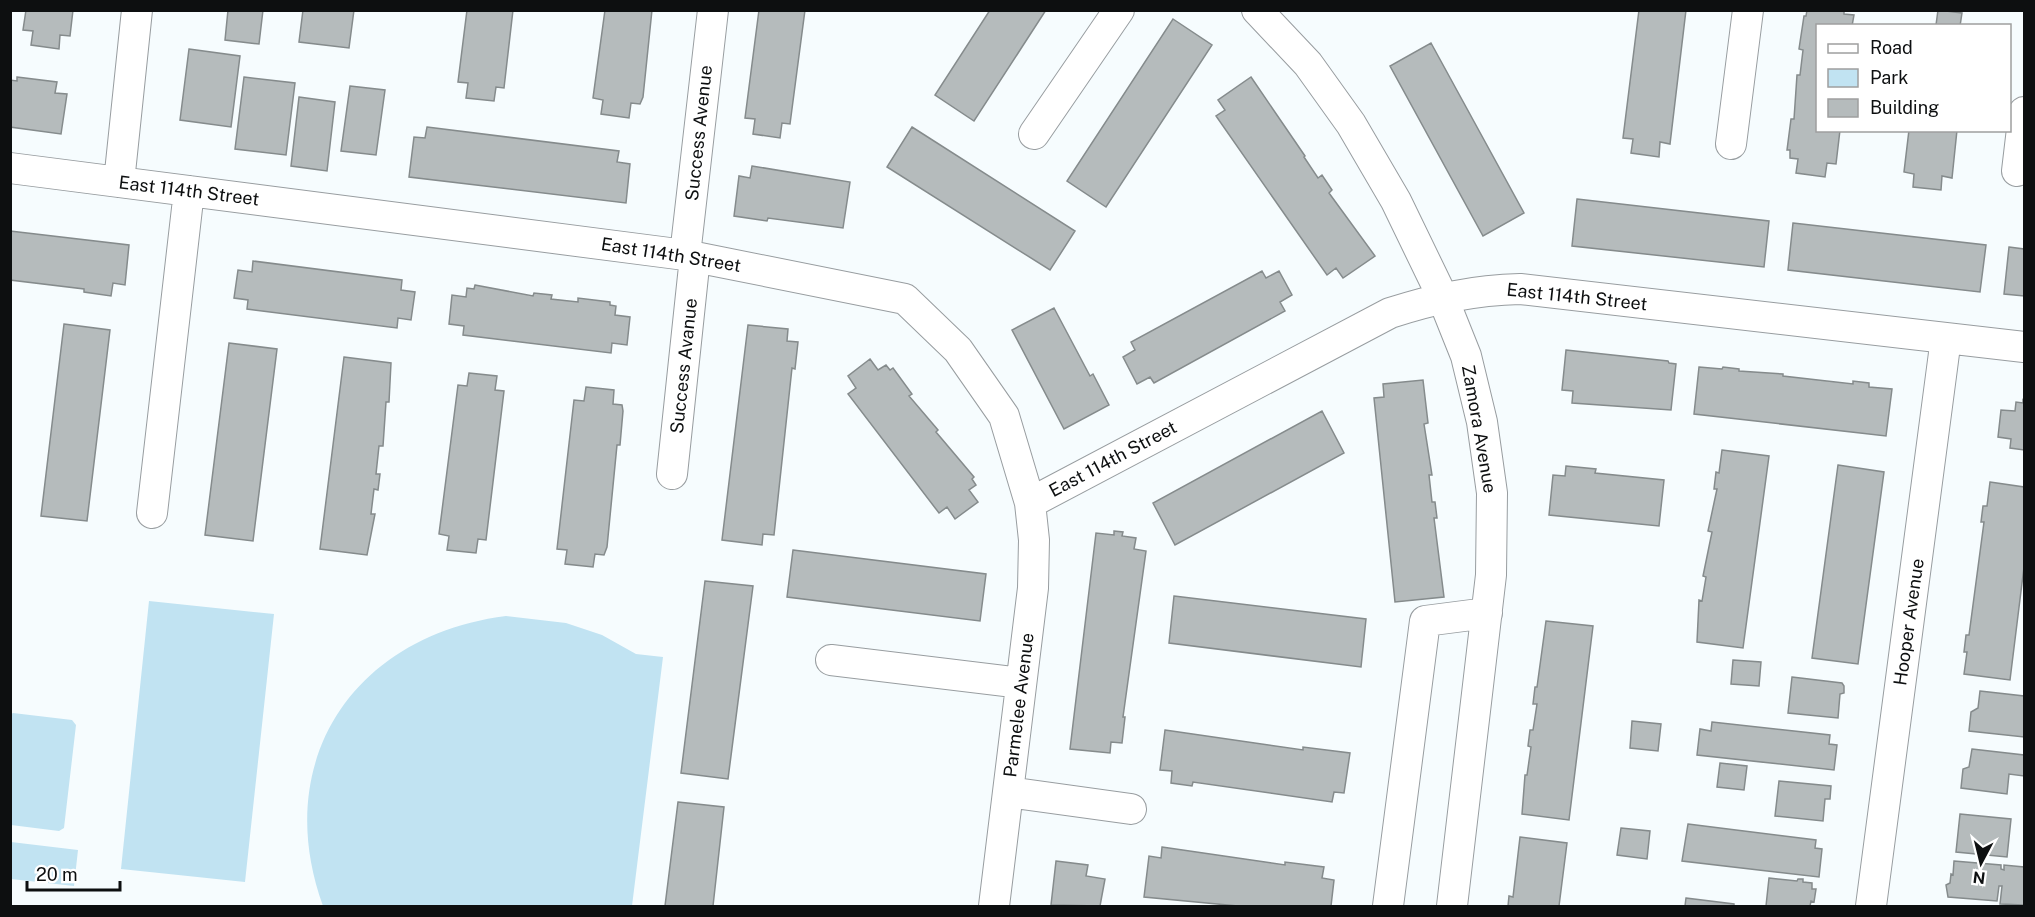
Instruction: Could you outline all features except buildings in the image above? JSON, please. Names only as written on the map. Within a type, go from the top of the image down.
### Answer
[{"type":"street","points":[[119,182],[137,10]]},
{"type":"street","name":"Success Avenue","points":[[690,256],[713,10]]},
{"type":"street","points":[[1034,134],[1119,10]]},
{"type":"street","name":"Zamora Avenue","points":[[1257,10],[1308,64],[1351,124],[1396,201],[1442,296],[1466,356],[1483,434],[1492,493],[1491,575],[1452,906]]},
{"type":"street","points":[[1731,144],[1748,10]]},
{"type":"street","points":[[2017,171],[2025,112]]},
{"type":"street","name":"East 114th Street","points":[[10,168],[690,256],[905,299],[958,350],[1004,416],[1030,502],[1390,313],[1442,296],[1480,289],[1520,289],[2025,347]]},
{"type":"street","points":[[152,513],[189,191]]},
{"type":"street","name":"Success Avanue","points":[[672,474],[690,256]]},
{"type":"street","name":"Hooper Avenue","points":[[1871,906],[1946,338]]},
{"type":"street","name":"Parmelee Avenue","points":[[994,906],[1033,588],[1034,540],[1030,502]]},
{"type":"street","points":[[1388,906],[1425,621],[1487,613]]},
{"type":"street","points":[[831,660],[1021,683]]},
{"type":"street","points":[[1008,792],[1131,809]]},
{"type":"green space","points":[[149,601],[274,614],[245,882],[121,869]]},
{"type":"green space","points":[[506,616],[566,623],[602,635],[636,654],[663,657],[632,906],[323,906],[309,852],[308,802],[318,755],[338,713],[368,678],[406,649],[453,628]]},
{"type":"green space","points":[[13,713],[72,720],[76,725],[64,828],[59,831],[11,825],[10,715]]},
{"type":"green space","points":[[11,842],[78,850],[74,886],[11,879]]}]
